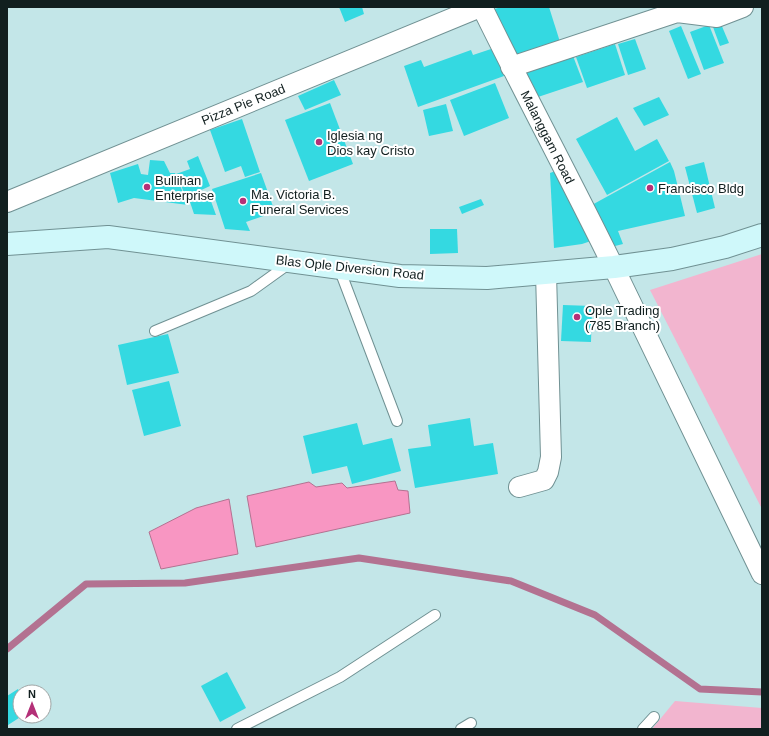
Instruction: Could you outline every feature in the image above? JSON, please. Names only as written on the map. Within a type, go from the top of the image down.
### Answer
[{"type":"main road","name":"Blas Ople Diversion Road","points":[[7,244],[108,237],[400,276],[487,278],[614,267],[672,258],[725,247],[762,236]]},
{"type":"street","name":"Malanggam Road","points":[[481,7],[614,267],[762,574]]},
{"type":"street","name":"Pizza Pie Road","points":[[7,202],[481,7]]},
{"type":"street","points":[[511,67],[677,12],[717,17],[743,7]]},
{"type":"street","points":[[519,487],[544,480],[548,472],[550,457],[546,274]]},
{"type":"lane","points":[[155,331],[251,291],[292,261]]},
{"type":"lane","points":[[339,268],[397,421]]},
{"type":"lane","points":[[237,729],[340,677],[435,615]]},
{"type":"lane","points":[[642,729],[654,717]]},
{"type":"lane","points":[[461,729],[471,723]]},
{"type":"shaded area","points":[[762,254],[762,509],[650,290]]},
{"type":"shaded area","points":[[395,481],[398,490],[408,491],[410,513],[256,547],[247,496],[309,482],[316,487],[342,483],[347,488]]},
{"type":"shaded area","points":[[229,499],[238,554],[161,569],[149,532],[196,508]]},
{"type":"shaded area","points":[[675,701],[762,708],[762,729],[652,729]]},
{"type":"building","points":[[339,7],[362,7],[364,14],[345,22]]},
{"type":"building","points":[[502,7],[549,7],[560,42],[516,56],[494,9]]},
{"type":"building","points":[[721,24],[729,43],[720,46],[713,27]]},
{"type":"building","points":[[709,25],[724,63],[704,70],[690,32]]},
{"type":"building","points":[[681,26],[701,74],[688,79],[669,31]]},
{"type":"building","points":[[635,39],[646,69],[628,75],[618,44]]},
{"type":"building","points":[[615,44],[625,75],[587,88],[576,57]]},
{"type":"building","points":[[494,48],[504,76],[418,107],[404,66],[421,60],[424,67],[471,50],[473,55]]},
{"type":"building","points":[[573,56],[583,82],[538,97],[526,73]]},
{"type":"building","points":[[334,80],[341,95],[305,110],[298,96]]},
{"type":"building","points":[[495,83],[509,118],[464,136],[450,100]]},
{"type":"building","points":[[659,97],[669,115],[644,126],[633,108]]},
{"type":"building","name":"Iglesia ng Dios kay Cristo","points":[[330,103],[353,164],[309,181],[285,120]]},
{"type":"building","points":[[446,104],[453,131],[429,136],[423,110]]},
{"type":"building","points":[[617,117],[635,151],[657,139],[669,161],[607,195],[576,139]]},
{"type":"building","points":[[242,119],[260,172],[245,177],[241,166],[225,172],[210,130]]},
{"type":"building","points":[[198,156],[210,186],[186,197],[176,174],[190,169],[187,161]]},
{"type":"building","name":"Bullihan Enterprise","points":[[150,160],[164,161],[170,173],[175,173],[188,205],[134,198],[118,203],[110,173],[138,164],[141,174],[148,175]]},
{"type":"building","name":"Francisco Bldg","points":[[670,162],[674,171],[685,216],[618,231],[623,244],[611,247],[590,206]]},
{"type":"building","points":[[704,162],[715,208],[697,213],[685,167]]},
{"type":"building","points":[[558,170],[591,241],[582,244],[554,248],[550,173]]},
{"type":"building","name":"Ma. Victoria B. Funeral Services","points":[[261,173],[275,212],[246,222],[250,231],[225,229],[212,189]]},
{"type":"building","points":[[208,193],[216,215],[194,214],[189,199]]},
{"type":"building","points":[[481,199],[484,205],[462,214],[459,207]]},
{"type":"building","points":[[430,229],[457,229],[458,253],[430,254]]},
{"type":"building","points":[[563,305],[592,306],[591,342],[561,341]]},
{"type":"building","points":[[168,334],[179,373],[127,385],[118,345]]},
{"type":"building","points":[[169,381],[181,426],[144,436],[132,390]]},
{"type":"building","points":[[470,418],[474,446],[493,443],[498,474],[415,488],[408,449],[431,446],[428,425]]},
{"type":"building","points":[[357,423],[363,445],[392,438],[401,471],[352,484],[347,466],[312,474],[303,436]]},
{"type":"building","points":[[227,672],[246,708],[220,722],[201,686]]},
{"type":"building","points":[[12,693],[12,722],[8,725],[7,696]]},
{"type":"waterway","points":[[7,649],[86,584],[185,583],[359,558],[511,581],[595,615],[700,689],[762,692]]},
{"type":"place","name":"Iglesia ng Dios kay Cristo","points":[[319,142]]},
{"type":"place","name":"Bullihan Enterprise","points":[[147,187]]},
{"type":"place","name":"Francisco Bldg","points":[[650,188]]},
{"type":"place","name":"Ma. Victoria B. Funeral Services","points":[[243,201]]},
{"type":"place","name":"Ople Trading (785 Branch)","points":[[577,317]]}]
